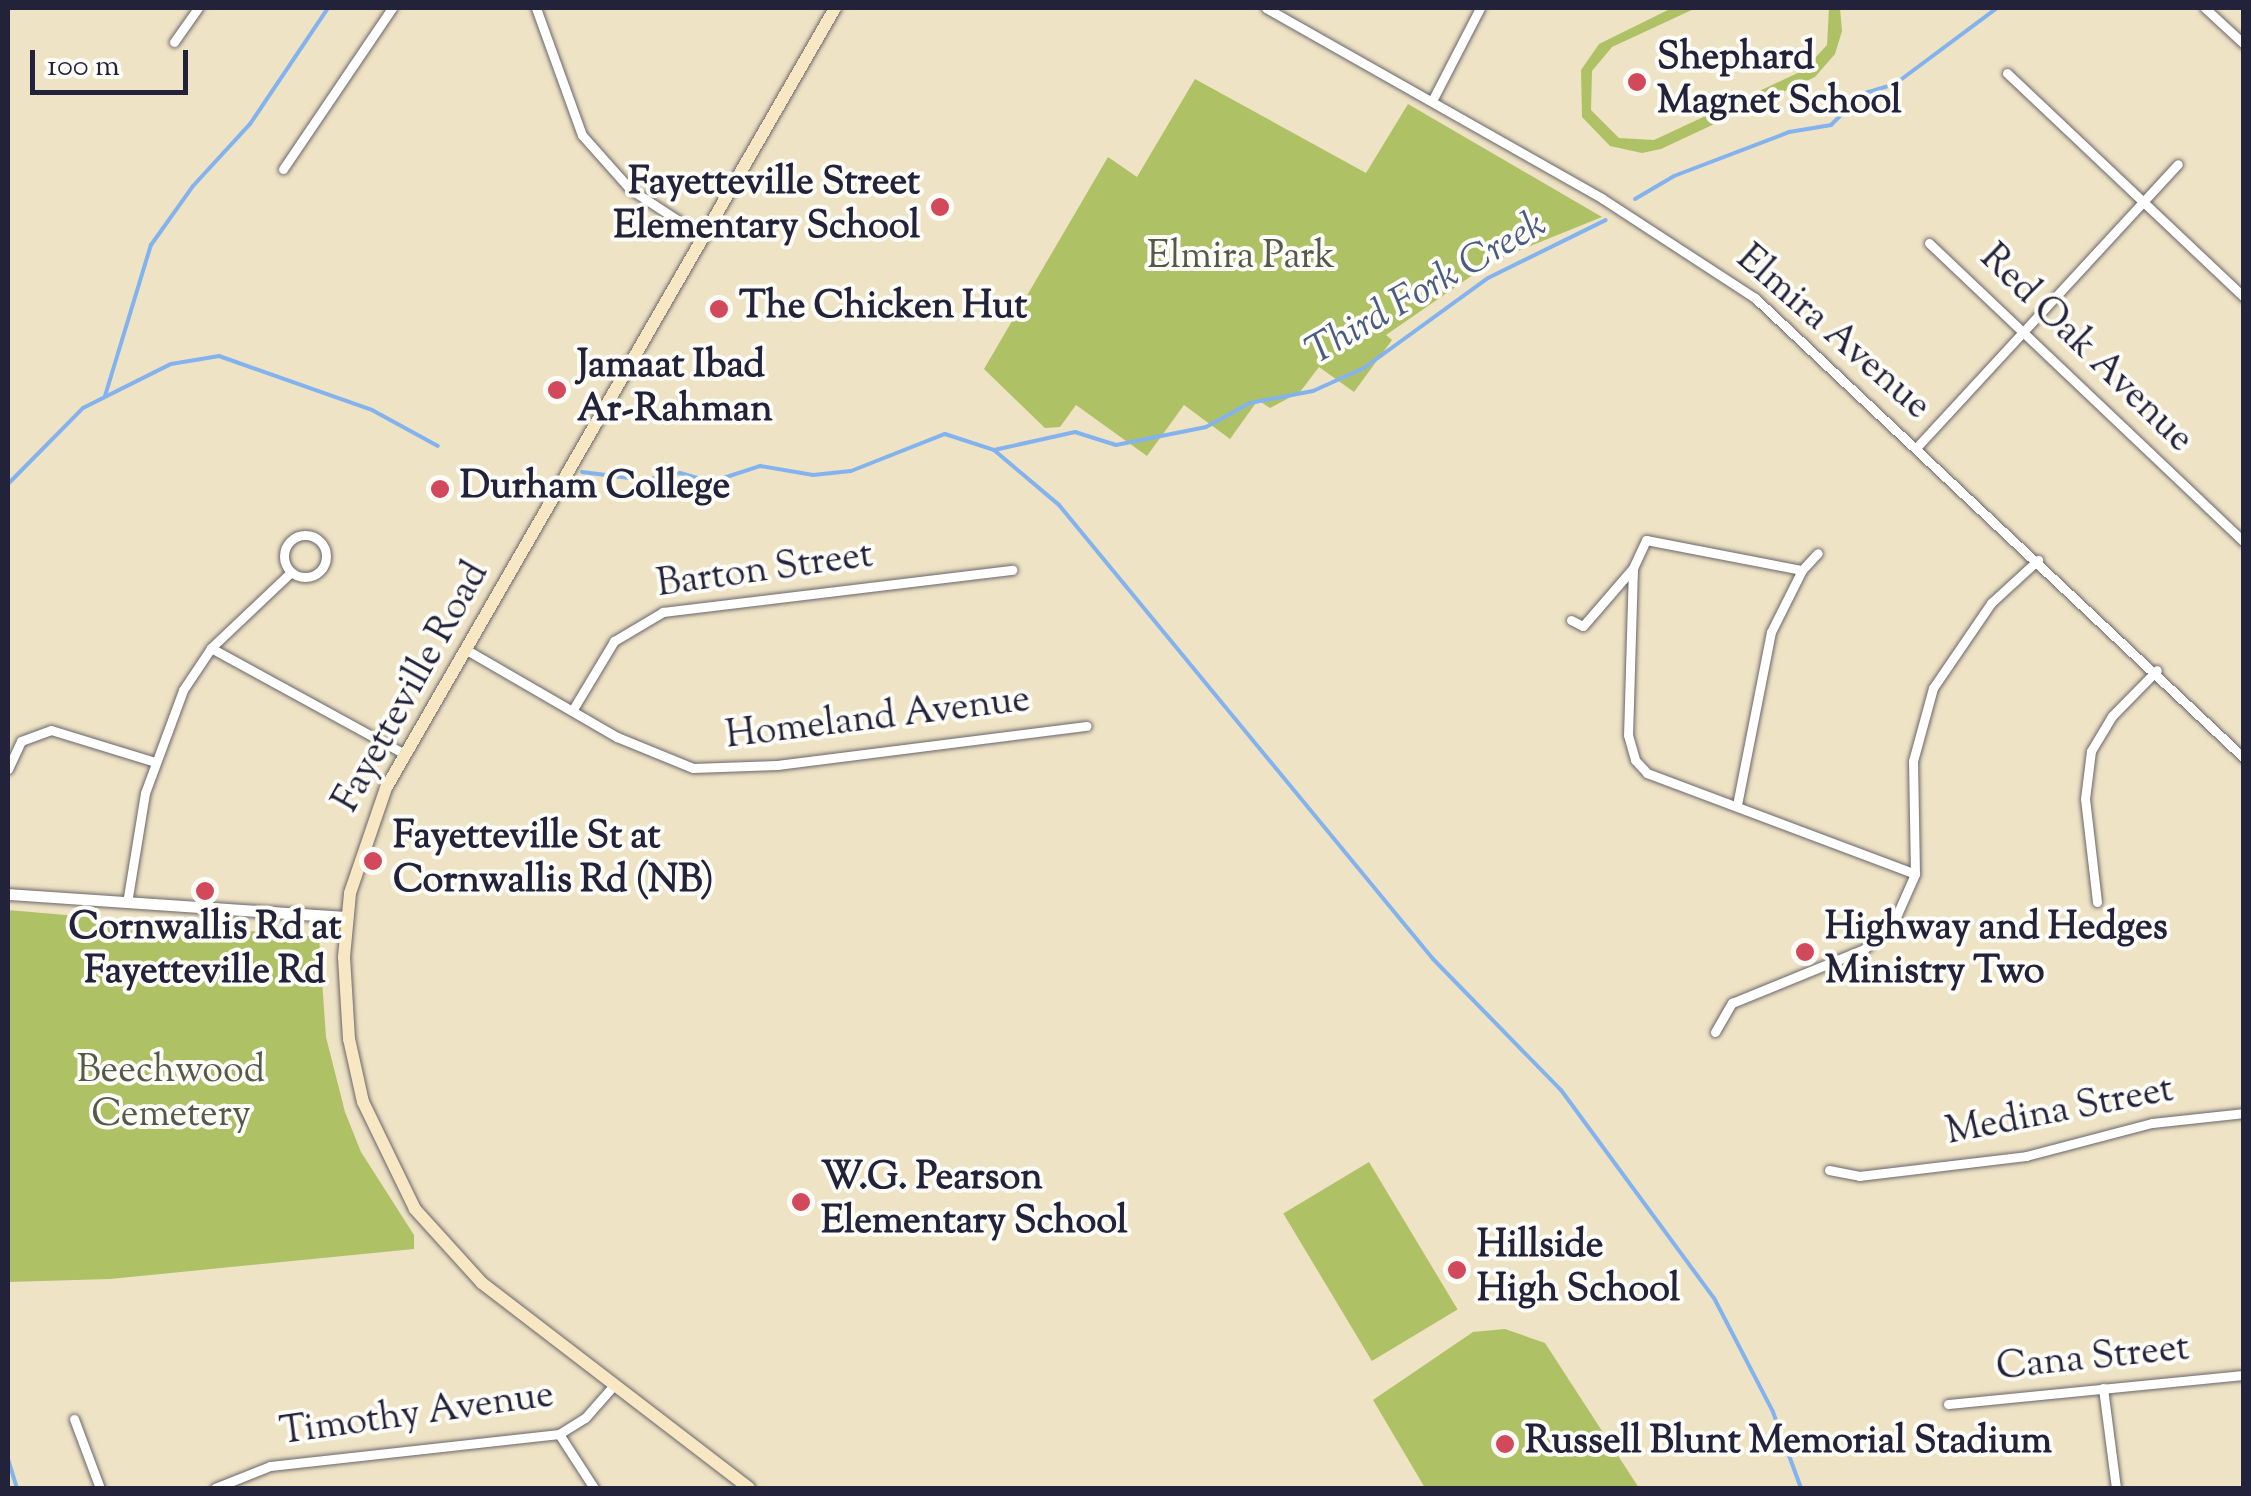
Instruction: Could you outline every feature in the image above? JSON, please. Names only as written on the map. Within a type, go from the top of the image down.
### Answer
[{"type":"main road","name":"Fayetteville Road","points":[[749,1488],[482,1283],[438,1238],[390,1168],[372,1131],[349,1040],[346,917],[364,839],[405,754],[835,8]]},
{"type":"street","points":[[174,42],[198,8]]},
{"type":"street","points":[[284,169],[392,8]]},
{"type":"street","points":[[536,8],[582,135],[630,189],[702,236]]},
{"type":"street","name":"Elmira Avenue","points":[[1266,8],[1647,225],[1742,288],[2156,670],[2244,758]]},
{"type":"street","points":[[1432,101],[1480,8]]},
{"type":"street","points":[[2204,8],[2244,44]]},
{"type":"street","points":[[2007,73],[2244,296]]},
{"type":"street","points":[[1916,448],[2178,164]]},
{"type":"street","name":"Red Oak Avenue","points":[[1930,243],[2244,542]]},
{"type":"street","points":[[309,536],[319,540],[325,550],[321,570],[312,576],[291,572],[284,552],[289,542],[309,536]]},
{"type":"street","points":[[1571,620],[1584,626],[1633,568],[1646,540],[1802,570]]},
{"type":"street","points":[[1736,804],[1763,662],[1802,570],[1818,553]]},
{"type":"street","points":[[1714,1032],[1732,1003],[1842,960],[1882,936],[1915,874],[1914,762],[1933,688],[1991,603],[2038,560]]},
{"type":"street","points":[[1633,568],[1631,753],[1654,778],[1736,804],[1915,874]]},
{"type":"street","name":"Barton Street","points":[[572,710],[614,641],[663,612],[1012,570]]},
{"type":"street","points":[[127,903],[155,762],[183,690],[210,648],[291,572]]},
{"type":"street","points":[[210,648],[405,754]]},
{"type":"street","name":"Homeland Avenue","points":[[465,649],[668,762],[718,770],[1086,726]]},
{"type":"street","points":[[2097,902],[2085,799],[2092,751],[2112,716],[2156,670]]},
{"type":"street","points":[[8,769],[21,741],[51,730],[155,762]]},
{"type":"street","points":[[8,894],[346,917]]},
{"type":"street","name":"Medina Street","points":[[1830,1170],[1859,1176],[2026,1156],[2152,1123],[2244,1113]]},
{"type":"street","name":"Cana Street","points":[[1948,1404],[2244,1375]]},
{"type":"street","name":"Timothy Avenue","points":[[215,1488],[270,1466],[560,1434],[585,1418],[614,1384]]},
{"type":"street","points":[[2104,1388],[2116,1488]]},
{"type":"street","points":[[74,1420],[100,1488]]},
{"type":"street","points":[[560,1434],[594,1488]]},
{"type":"green space","points":[[1672,8],[1696,8],[1612,47],[1592,71],[1591,110],[1619,138],[1654,140],[1804,70],[1827,45],[1829,8],[1840,8],[1842,31],[1835,54],[1815,77],[1661,149],[1642,153],[1610,146],[1582,117],[1581,70],[1599,44]]},
{"type":"green space","name":"Elmira Park","points":[[1195,79],[1366,173],[1408,104],[1602,217],[1493,261],[1386,335],[1392,340],[1354,392],[1319,367],[1300,392],[1270,408],[1258,400],[1230,439],[1184,405],[1147,456],[1076,405],[1060,427],[1045,428],[984,369],[1108,157],[1137,177]]},
{"type":"green space","name":"Beechwood Cemetery","points":[[8,910],[319,937],[326,1037],[345,1112],[361,1152],[414,1235],[414,1249],[110,1279],[8,1282]]},
{"type":"green space","points":[[1369,1162],[1458,1309],[1372,1361],[1283,1214]]},
{"type":"green space","name":"Russell Blunt Memorial Stadium","points":[[1505,1329],[1545,1343],[1639,1488],[1425,1488],[1373,1400],[1473,1332]]},
{"type":"waterway","points":[[105,396],[151,245],[193,186],[250,124],[328,8]]},
{"type":"waterway","name":"Third Fork Creek","points":[[1635,199],[1674,176],[1789,132],[1831,125],[1862,94],[1895,84],[1997,8]]},
{"type":"waterway","name":"Third Fork Creek","points":[[582,472],[645,480],[680,473],[711,482],[760,466],[813,475],[851,471],[945,434],[994,450],[1075,432],[1116,445],[1206,427],[1250,403],[1313,391],[1364,368],[1488,278],[1606,220]]},
{"type":"waterway","name":"Third Fork Creek","points":[[8,484],[83,408],[171,364],[219,356],[372,410],[438,446]]},
{"type":"waterway","points":[[994,450],[1059,505],[1433,959],[1561,1090],[1714,1298],[1773,1412],[1801,1488]]},
{"type":"waterway","points":[[8,1459],[17,1488]]},
{"type":"place","name":"Shephard Magnet School","points":[[1637,82]]},
{"type":"place","name":"Fayetteville Street Elementary School","points":[[940,207]]},
{"type":"place","name":"The Chicken Hut","points":[[719,309]]},
{"type":"place","name":"Jamaat Ibad Ar-Rahman","points":[[557,390]]},
{"type":"place","name":"Durham College","points":[[440,489]]},
{"type":"place","name":"Fayetteville St at Cornwallis Rd (NB)","points":[[373,861]]},
{"type":"place","name":"Cornwallis Rd at Fayetteville Rd","points":[[205,891]]},
{"type":"place","name":"Highway and Hedges Ministry Two","points":[[1805,952]]},
{"type":"place","name":"W.G. Pearson Elementary School","points":[[801,1202]]},
{"type":"place","name":"Hillside High School","points":[[1457,1270]]},
{"type":"place","name":"Russell Blunt Memorial Stadium","points":[[1505,1444]]}]
